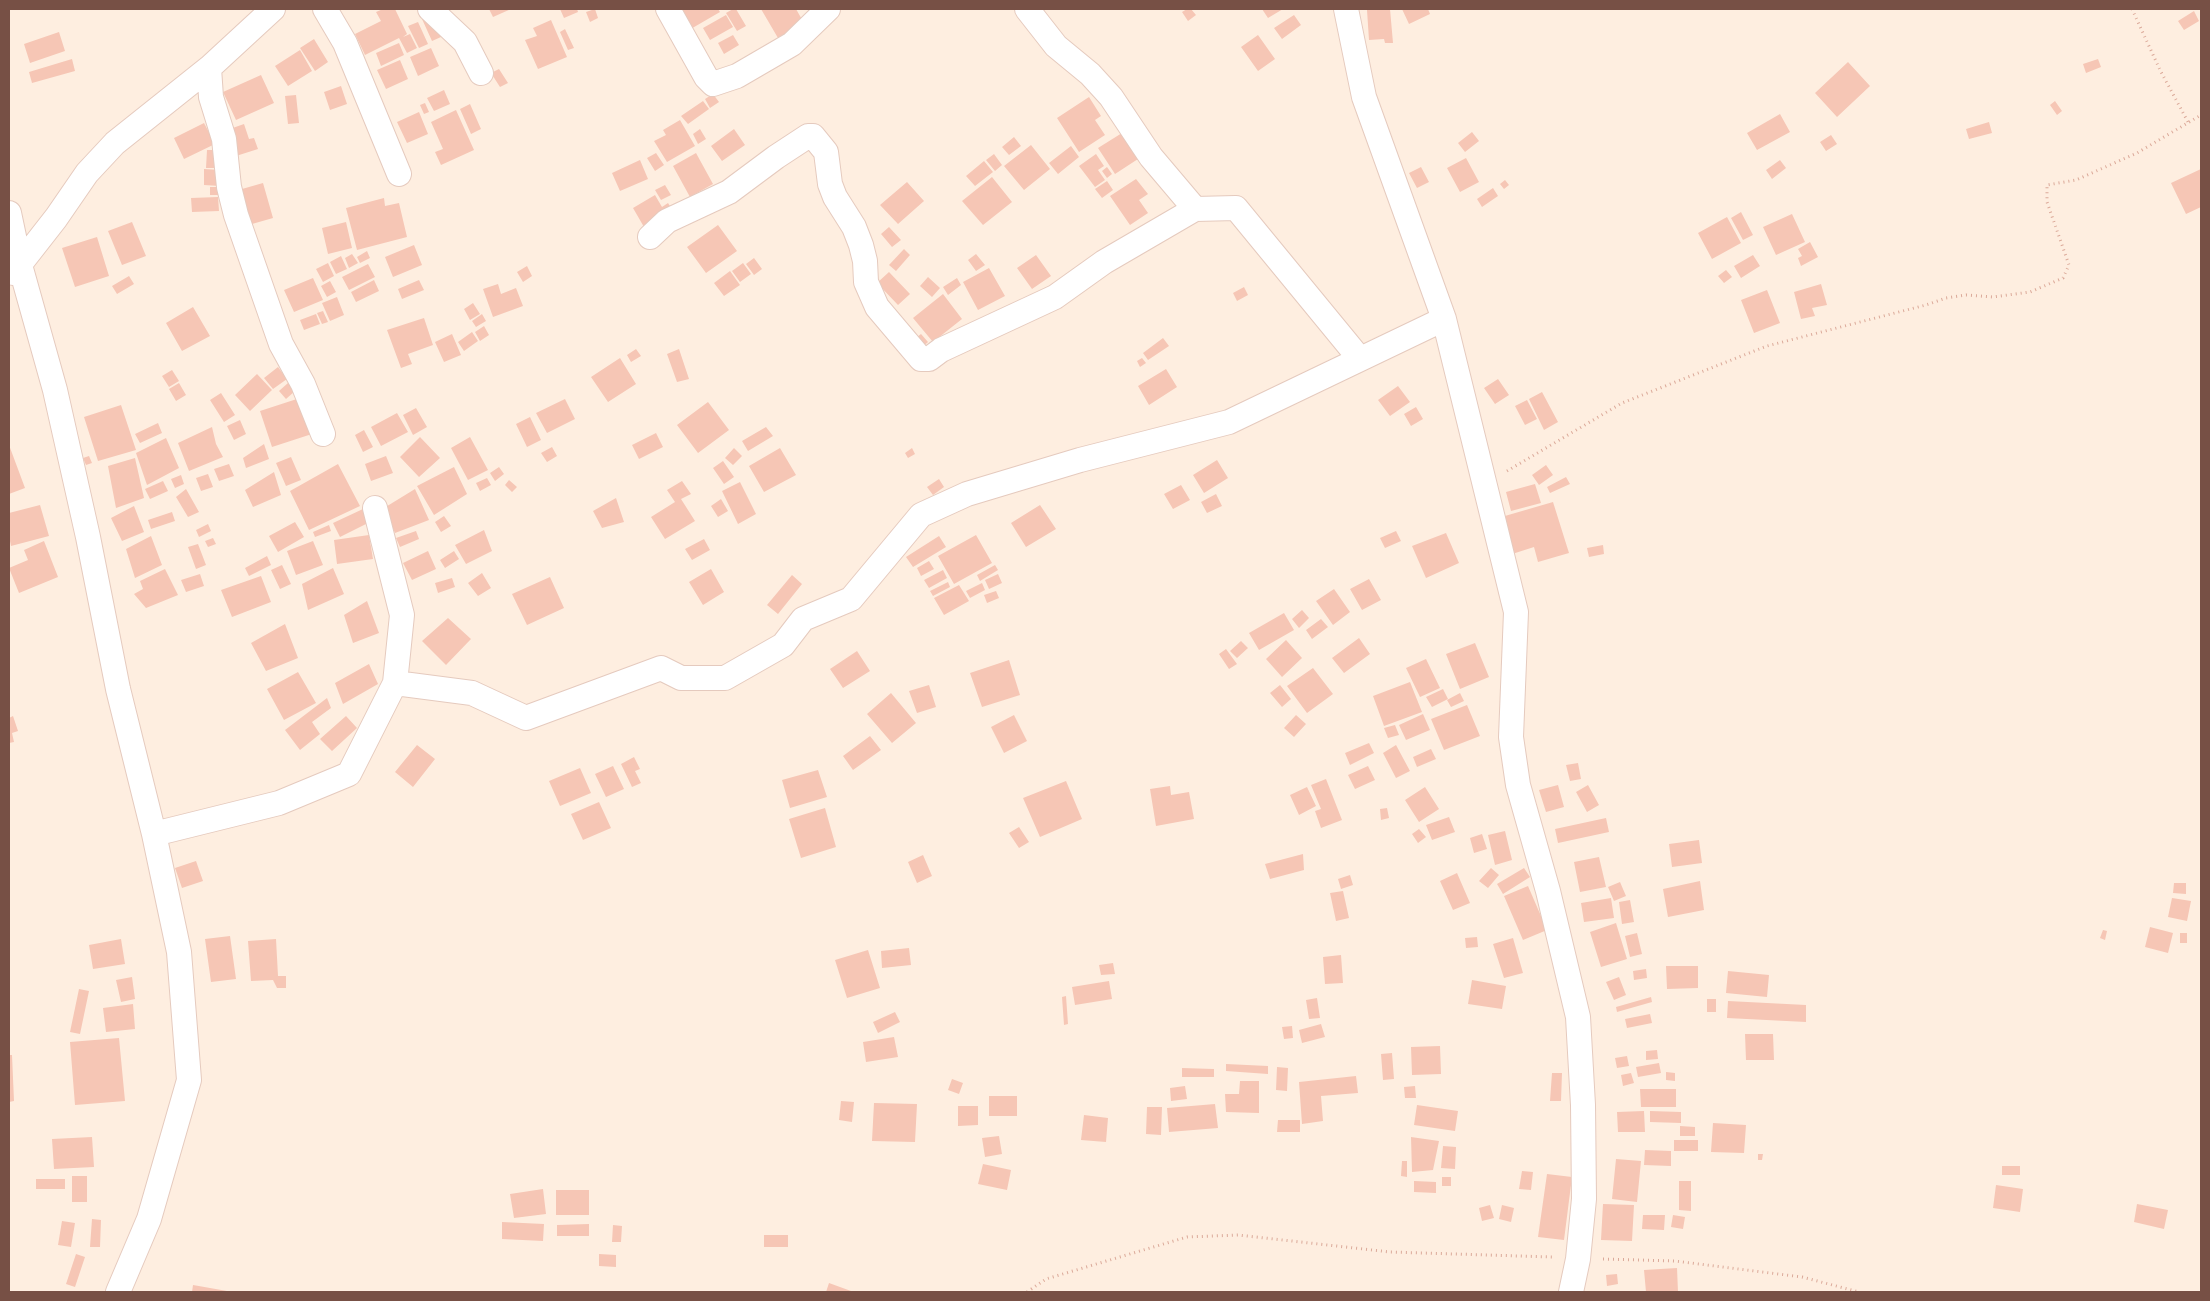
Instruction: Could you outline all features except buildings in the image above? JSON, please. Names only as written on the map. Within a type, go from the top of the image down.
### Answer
[{"type":"street","points":[[14,272],[56,218],[87,173],[115,143],[209,68],[273,9]]},
{"type":"street","points":[[325,9],[345,43],[399,174]]},
{"type":"street","points":[[430,9],[465,42],[481,73]]},
{"type":"street","points":[[668,9],[702,69],[713,84],[736,76],[792,44],[828,9]]},
{"type":"street","points":[[1027,9],[1056,46],[1090,74],[1110,97],[1151,157],[1195,209]]},
{"type":"street","points":[[1346,9],[1364,97],[1444,319],[1516,612],[1511,736],[1518,785],[1548,892],[1578,1017],[1583,1105],[1584,1190],[1578,1259],[1571,1292]]},
{"type":"street","points":[[209,68],[211,97],[224,139],[229,187],[236,215],[281,344],[303,384],[324,434]]},
{"type":"street","points":[[650,237],[667,221],[729,192],[784,152],[808,136],[813,136],[826,152],[830,184],[835,197],[854,227],[861,245],[865,260],[866,282],[877,307],[921,359],[929,359],[941,350],[1016,317],[1055,297],[1104,262],[1195,209],[1236,208],[1360,359]]},
{"type":"street","points":[[9,213],[14,272],[55,390],[118,689],[154,834],[178,952],[189,1080],[149,1219],[118,1292]]},
{"type":"street","points":[[395,684],[472,693],[526,718],[661,668],[682,678],[725,678],[783,645],[803,619],[851,599],[922,515],[967,494],[1052,468],[1229,422],[1444,319]]},
{"type":"street","points":[[154,834],[279,803],[349,774],[395,684],[402,615],[375,508]]},
{"type":"path","points":[[2132,9],[2160,70],[2188,122]]},
{"type":"path","points":[[1485,484],[1622,404],[1767,346],[1926,305],[1946,298],[1966,294],[1993,297],[2030,292],[2063,278],[2069,266],[2047,202],[2047,185],[2076,180],[2128,157],[2201,116]]},
{"type":"path","points":[[1027,1292],[1046,1279],[1187,1237],[1238,1235],[1390,1252],[1675,1261],[1802,1277],[1859,1292]]}]
